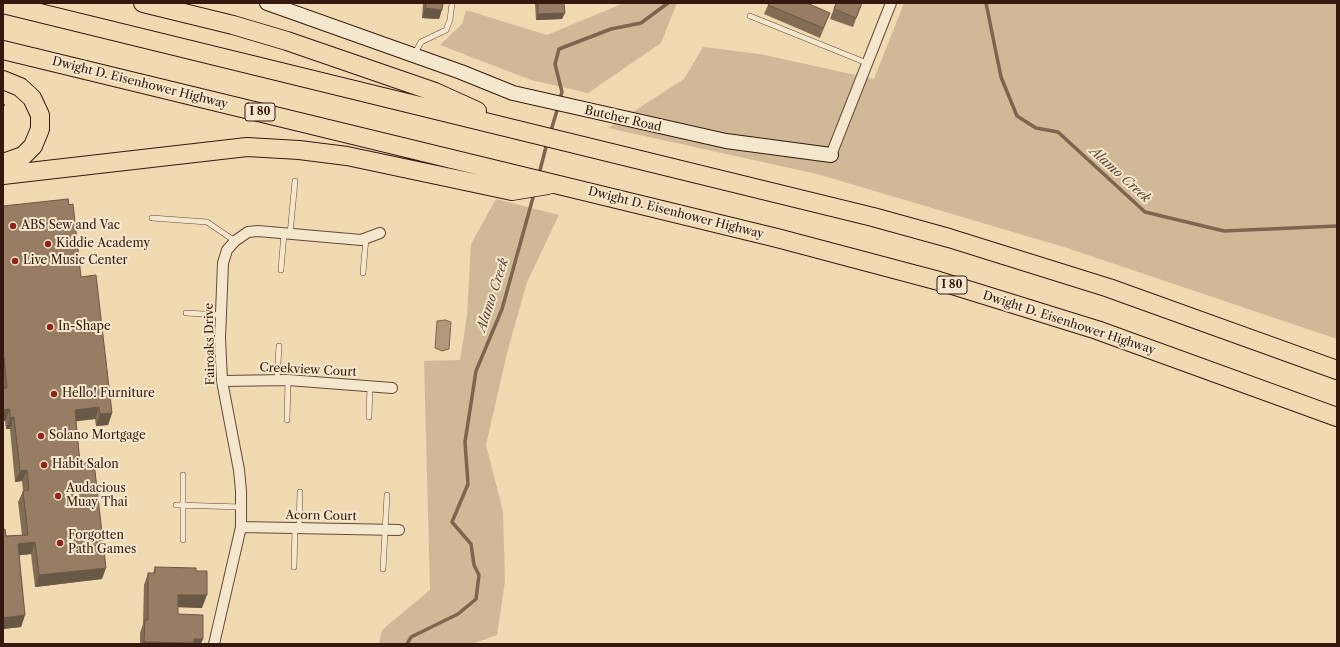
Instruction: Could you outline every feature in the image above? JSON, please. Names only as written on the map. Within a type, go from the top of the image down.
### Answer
[{"type":"highway","points":[[143,3],[233,25],[287,41],[435,92],[522,130]]},
{"type":"highway","points":[[3,4],[569,141],[843,209],[949,238],[1109,288],[1337,370]]},
{"type":"highway","name":"Dwight D. Eisenhower Highway","points":[[3,50],[514,182],[557,184],[785,240],[1015,304],[1104,332],[1337,417]]},
{"type":"highway","points":[[3,80],[20,87],[32,98],[40,115],[40,129],[33,146],[23,156],[3,163]]},
{"type":"highway","points":[[3,174],[247,147],[299,150],[347,156],[514,182]]},
{"type":"street","name":"Butcher Road","points":[[267,3],[524,96],[726,141],[831,155],[891,3]]},
{"type":"street","name":"Fairoaks Drive","points":[[214,644],[241,527],[239,470],[222,381],[221,315],[223,263],[227,250],[235,241],[248,232],[258,231],[361,240],[380,233]]},
{"type":"street","name":"Creekview Court","points":[[222,381],[288,380],[392,388]]},
{"type":"street","name":"Acorn Court","points":[[241,527],[384,531],[399,530]]},
{"type":"lane","points":[[414,56],[421,42],[446,30],[450,20],[452,3]]},
{"type":"lane","points":[[750,16],[867,63]]},
{"type":"lane","points":[[281,270],[295,181]]},
{"type":"lane","points":[[152,218],[207,222],[235,241]]},
{"type":"lane","points":[[363,273],[366,238]]},
{"type":"lane","points":[[186,313],[221,315]]},
{"type":"lane","points":[[276,380],[279,346]]},
{"type":"lane","points":[[287,420],[288,380]]},
{"type":"lane","points":[[369,417],[370,386]]},
{"type":"lane","points":[[183,475],[183,540]]},
{"type":"lane","points":[[294,567],[300,492]]},
{"type":"lane","points":[[383,569],[387,495]]},
{"type":"lane","points":[[176,505],[241,507]]},
{"type":"shaded area","points":[[624,3],[677,3],[661,43],[588,93],[531,80],[440,45],[462,24],[466,10],[547,35]]},
{"type":"shaded area","points":[[904,3],[1337,3],[1337,339],[1067,248],[817,174],[608,128],[684,79],[703,47],[760,54],[874,79]]},
{"type":"shaded area","points":[[496,199],[559,215],[527,282],[507,353],[486,445],[503,511],[505,581],[497,635],[472,644],[379,644],[382,630],[430,590],[424,361],[460,360],[467,315],[471,244]]},
{"type":"shaded area","points":[[445,320],[451,322],[449,349],[442,351],[435,348],[437,321]]},
{"type":"building","points":[[426,3],[443,3],[442,10],[425,8]]},
{"type":"building","points":[[538,3],[564,3],[565,13],[538,14]]},
{"type":"building","points":[[769,3],[807,3],[830,13],[823,28],[768,5]]},
{"type":"building","points":[[836,3],[862,3],[856,18],[834,9]]},
{"type":"building","points":[[68,199],[69,205],[73,204],[81,277],[96,275],[112,413],[100,414],[99,407],[75,410],[80,463],[94,462],[106,568],[39,575],[35,542],[18,544],[25,615],[3,618],[3,530],[5,529],[6,536],[28,535],[23,491],[29,490],[27,470],[20,471],[14,417],[10,418],[10,409],[3,410],[3,388],[7,388],[3,358],[3,206]]},
{"type":"building","points":[[155,567],[196,568],[196,571],[207,571],[207,595],[178,595],[178,614],[203,615],[203,639],[194,639],[194,643],[144,642],[145,620],[148,620],[148,573],[155,573]]},
{"type":"waterway","name":"Alamo Creek","points":[[559,101],[562,92],[555,64],[559,49],[611,29],[641,23],[668,3]]},
{"type":"waterway","name":"Alamo Creek","points":[[986,3],[1001,77],[1017,116],[1036,128],[1058,132],[1145,212],[1224,231],[1337,226]]},
{"type":"waterway","name":"Alamo Creek","points":[[550,134],[558,107]]},
{"type":"waterway","name":"Alamo Creek","points":[[539,174],[547,143]]},
{"type":"waterway","name":"Alamo Creek","points":[[407,644],[411,637],[458,614],[476,599],[479,575],[474,565],[471,544],[452,522],[468,484],[465,442],[476,371],[502,309],[534,194]]},
{"type":"place","name":"ABS Sew and Vac","points":[[13,226]]},
{"type":"place","name":"Kiddie Academy","points":[[48,244]]},
{"type":"place","name":"Live Music Center","points":[[15,261]]},
{"type":"place","name":"In-Shape","points":[[50,327]]},
{"type":"place","name":"Hello! Furniture","points":[[54,394]]},
{"type":"place","name":"Solano Mortgage","points":[[41,436]]},
{"type":"place","name":"Habit Salon","points":[[44,465]]},
{"type":"place","name":"Audacious Muay Thai","points":[[58,496]]},
{"type":"place","name":"Forgotten Path Games","points":[[60,543]]}]
